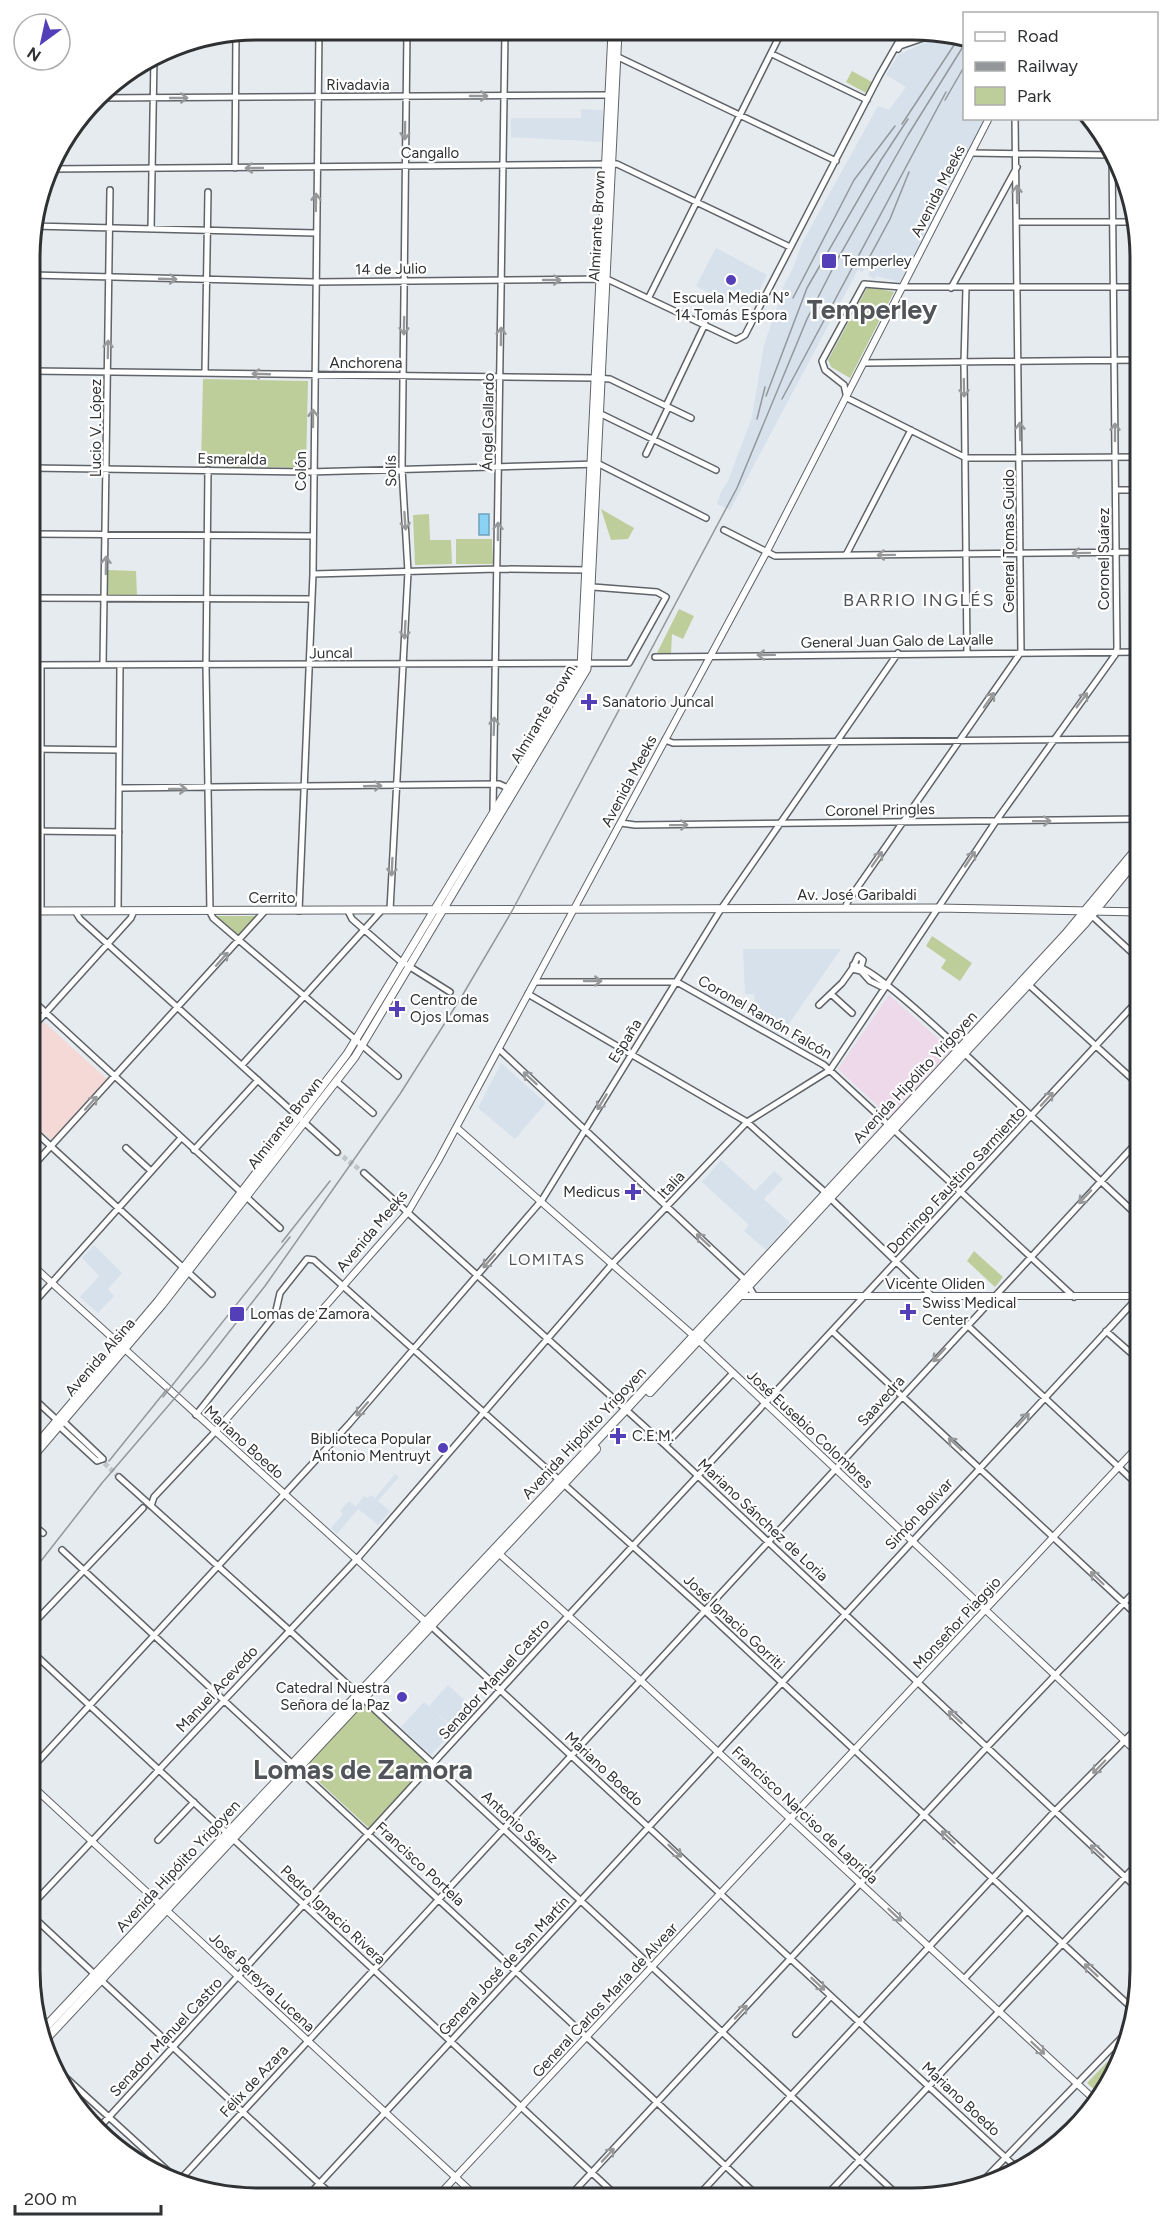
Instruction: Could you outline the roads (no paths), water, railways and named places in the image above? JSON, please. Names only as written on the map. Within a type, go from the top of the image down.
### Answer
[{"type":"main road","name":"Almirante Brown","points":[[585,663],[610,164],[613,95],[612,40]]},
{"type":"main road","name":"Almirante Brown","points":[[613,95],[618,40]]},
{"type":"main road","name":"Almirante Brown","points":[[596,465],[601,414],[599,378]]},
{"type":"main road","name":"Almirante Brown","points":[[301,1120],[336,1081],[585,663],[593,586],[590,570]]},
{"type":"main road","name":"Almirante Brown","points":[[438,910],[493,812],[510,789]]},
{"type":"main road","name":"Avenida Hipólito Yrigoyen","points":[[48,2025],[361,1698],[828,1196],[1090,913],[1130,859]]},
{"type":"main road","name":"Avenida Hipólito Yrigoyen","points":[[962,1051],[1028,984],[1130,867]]},
{"type":"main road","name":"Av. José Garibaldi","points":[[512,911],[937,908],[1130,912]]},
{"type":"main road","name":"Cerrito","points":[[41,910],[512,911]]},
{"type":"main road","name":"Almirante Brown","points":[[186,1270],[359,1043]]},
{"type":"main road","name":"Avenida Alsina","points":[[40,1448],[186,1270]]},
{"type":"main road","name":"Avenida Alsina","points":[[40,1442],[60,1423]]},
{"type":"main road","name":"Avenida Hipólito Yrigoyen","points":[[50,2033],[97,1976]]},
{"type":"street","name":"Colón","points":[[299,911],[313,574],[313,375],[319,40]]},
{"type":"street","name":"Solís","points":[[390,910],[408,572],[402,470],[407,40]]},
{"type":"street","name":"Ángel Gallardo","points":[[493,812],[505,40]]},
{"type":"street","points":[[649,297],[778,40]]},
{"type":"street","points":[[790,247],[900,40]]},
{"type":"street","points":[[898,46],[905,40]]},
{"type":"street","points":[[898,46],[916,40]]},
{"type":"street","points":[[235,168],[236,42]]},
{"type":"street","points":[[772,54],[867,100]]},
{"type":"street","points":[[618,57],[836,161]]},
{"type":"street","points":[[151,229],[154,67]]},
{"type":"street","name":"Rivadavia","points":[[111,98],[613,95]]},
{"type":"street","name":"Avenida Meeks","points":[[215,1432],[408,1212],[500,1050],[528,993],[766,553],[988,120]]},
{"type":"street","name":"General Tomas Guido","points":[[1015,120],[1021,458],[1021,652]]},
{"type":"street","points":[[971,153],[1103,154]]},
{"type":"street","name":"Cangallo","points":[[60,169],[610,164],[697,202],[790,247]]},
{"type":"street","points":[[951,288],[1017,167]]},
{"type":"street","name":"Coronel Suárez","points":[[1112,173],[1116,652]]},
{"type":"street","name":"Lucio V. López","points":[[103,665],[110,190]]},
{"type":"street","points":[[205,372],[208,192]]},
{"type":"street","points":[[1018,222],[1126,222]]},
{"type":"street","points":[[43,226],[316,234]]},
{"type":"street","name":"14 de Julio","points":[[40,275],[315,282],[604,279],[649,297],[736,340],[745,336],[790,247]]},
{"type":"street","points":[[1130,287],[951,288],[864,284],[822,361],[825,370],[844,385],[847,398],[966,458],[1130,457]]},
{"type":"street","points":[[966,288],[964,363],[967,652]]},
{"type":"street","points":[[646,454],[705,324]]},
{"type":"street","points":[[864,363],[1130,360]]},
{"type":"street","name":"Anchorena","points":[[40,371],[599,378],[691,418]]},
{"type":"street","points":[[601,414],[716,470]]},
{"type":"street","points":[[846,555],[911,430]]},
{"type":"street","name":"Esmeralda","points":[[40,468],[313,472],[596,465],[706,518]]},
{"type":"street","points":[[208,470],[206,666],[210,912],[239,940],[398,1076]]},
{"type":"street","points":[[1116,490],[1130,490]]},
{"type":"street","points":[[724,530],[775,556],[1130,552]]},
{"type":"street","points":[[40,534],[207,534],[313,537]]},
{"type":"street","points":[[313,574],[498,569],[590,570]]},
{"type":"street","name":"Juncal","points":[[41,665],[627,663],[631,661],[665,595],[593,586]]},
{"type":"street","points":[[40,598],[312,599]]},
{"type":"street","points":[[846,908],[848,901],[1021,652]]},
{"type":"street","points":[[937,908],[1052,739],[1116,652]]},
{"type":"street","name":"General Juan Galo de Lavalle","points":[[655,657],[1130,652]]},
{"type":"street","name":"España","points":[[40,1758],[349,1424],[542,1200],[721,909],[898,653]]},
{"type":"street","points":[[41,665],[41,910]]},
{"type":"street","points":[[118,910],[120,666]]},
{"type":"street","points":[[665,740],[673,743],[1130,739]]},
{"type":"street","points":[[42,750],[119,750]]},
{"type":"street","points":[[120,788],[492,785],[510,789]]},
{"type":"street","name":"Coronel Pringles","points":[[621,823],[635,825],[1130,819]]},
{"type":"street","points":[[42,830],[119,832]]},
{"type":"street","name":"Italia","points":[[420,1485],[613,1263],[747,1122],[831,1070],[937,908]]},
{"type":"street","points":[[242,1065],[381,910]]},
{"type":"street","points":[[75,911],[107,944],[337,1152]]},
{"type":"street","points":[[40,1019],[131,918],[134,911]]},
{"type":"street","points":[[348,911],[364,929],[406,965],[450,992]]},
{"type":"street","points":[[40,1158],[264,912]]},
{"type":"street","points":[[1090,913],[1130,951]]},
{"type":"street","points":[[853,967],[861,971],[867,979],[885,986]]},
{"type":"street","points":[[853,967],[861,967],[962,1051],[1130,1209]]},
{"type":"street","points":[[819,1005],[853,967]]},
{"type":"street","name":"Coronel Ramón Falcón","points":[[535,981],[677,982],[831,1070],[1074,1297]]},
{"type":"street","points":[[1028,984],[1130,1077]]},
{"type":"street","points":[[528,993],[632,1052],[747,1122],[932,1296]]},
{"type":"street","points":[[831,994],[837,1002],[852,1013]]},
{"type":"street","points":[[40,1007],[280,1228]]},
{"type":"street","name":"Domingo Faustino Sarmiento","points":[[568,1616],[1130,1009]]},
{"type":"street","points":[[500,1050],[747,1283],[754,1296]]},
{"type":"street","points":[[194,1150],[258,1080]]},
{"type":"street","points":[[336,1081],[374,1113]]},
{"type":"street","name":"José Eusebio Colombres","points":[[457,1128],[542,1200],[696,1338],[1130,1746]]},
{"type":"street","points":[[40,1136],[212,1294]]},
{"type":"street","points":[[40,1296],[181,1138]]},
{"type":"street","points":[[126,1148],[151,1171]]},
{"type":"street","name":"Saavedra","points":[[639,1679],[1130,1150]]},
{"type":"street","name":"Mariano Sánchez de Loria","points":[[364,1173],[665,1445],[1130,1882]]},
{"type":"street","name":"José Ignacio Gorriti","points":[[196,1415],[276,1312],[280,1293],[307,1259],[311,1258],[704,1610],[1127,2004]]},
{"type":"street","name":"Mariano Boedo","points":[[40,1272],[429,1624],[1013,2164]]},
{"type":"street","name":"Vicente Oliden","points":[[735,1296],[1130,1296]]},
{"type":"street","name":"Simón Bolívar","points":[[718,1751],[1130,1306]]},
{"type":"street","points":[[967,1325],[1130,1478]]},
{"type":"street","points":[[832,1331],[1130,1609]]},
{"type":"street","points":[[1106,1331],[1130,1352]]},
{"type":"street","points":[[665,1445],[733,1373]]},
{"type":"street","points":[[40,1404],[98,1457]]},
{"type":"street","points":[[60,1423],[103,1459],[97,1461],[60,1423]]},
{"type":"street","points":[[40,1617],[146,1505],[152,1507],[151,1502],[154,1497],[215,1432]]},
{"type":"street","name":"Monseñor Piaggio","points":[[791,1818],[1130,1454]]},
{"type":"street","points":[[143,1508],[140,1500],[116,1478],[117,1474],[144,1497],[154,1497]]},
{"type":"street","name":"Antonio Sáenz","points":[[118,1477],[289,1630],[890,2188]]},
{"type":"street","name":"Manuel Acevedo","points":[[40,1896],[357,1559],[420,1485]]},
{"type":"street","points":[[40,1530],[44,1533]]},
{"type":"street","name":"Francisco Portela","points":[[62,1550],[749,2188]]},
{"type":"street","name":"Francisco Narciso de Laprida","points":[[496,1551],[718,1751],[1090,2096]]},
{"type":"street","points":[[577,2188],[987,1747],[1130,1597]]},
{"type":"street","name":"Senador Manuel Castro","points":[[103,2124],[568,1616]]},
{"type":"street","name":"Pedro Ignacio Rivera","points":[[40,1659],[609,2188]]},
{"type":"street","name":"Félix de Azara","points":[[185,2176],[639,1679]]},
{"type":"street","points":[[705,2188],[1055,1811],[1130,1736]]},
{"type":"street","name":"General José de San Martín","points":[[316,2188],[718,1751]]},
{"type":"street","name":"José Pereyra Lucena","points":[[40,1793],[468,2188]]},
{"type":"street","points":[[158,1840],[194,1802]]},
{"type":"street","name":"General Carlos María de Alvear","points":[[446,2188],[791,1818]]},
{"type":"street","points":[[833,2188],[1130,1872]]},
{"type":"street","points":[[964,1978],[1027,1911]]},
{"type":"street","points":[[40,1923],[324,2188]]},
{"type":"street","points":[[796,2034],[831,1996]]},
{"type":"street","points":[[989,2174],[1118,2042]]},
{"type":"street","points":[[71,2083],[162,2166]]},
{"type":"water","points":[[479,514],[489,514],[489,535],[479,535]]},
{"type":"tunnel","points":[[337,1152],[364,1173]]},
{"type":"tunnel","points":[[99,1458],[119,1477]]},
{"type":"railway","points":[[902,124],[954,45]]},
{"type":"railway","points":[[40,1562],[102,1483],[204,1364],[265,1286],[400,1094],[462,996],[512,911],[737,488],[807,319],[836,262],[908,135],[963,47]]},
{"type":"railway","points":[[945,100],[963,69]]},
{"type":"railway","points":[[782,399],[946,92]]},
{"type":"railway","points":[[766,396],[807,288],[881,160],[908,119]]},
{"type":"railway","points":[[793,298],[854,180],[895,126]]},
{"type":"railway","points":[[869,258],[890,219],[909,172]]},
{"type":"railway","points":[[757,419],[765,387]]},
{"type":"railway","points":[[282,1242],[330,1181]]},
{"type":"railway","points":[[163,1397],[290,1237]]},
{"type":"railway","points":[[109,1461],[167,1389]]},
{"type":"place","name":"Temperley","points":[[829,261]]},
{"type":"place","name":"Escuela Media N° 14 Tomás Espora","points":[[731,280]]},
{"type":"place","name":"Sanatorio Juncal","points":[[589,702]]},
{"type":"place","name":"Centro de Ojos Lomas","points":[[397,1009]]},
{"type":"place","name":"Medicus","points":[[633,1192]]},
{"type":"place","name":"Swiss Medical Center","points":[[908,1312]]},
{"type":"place","name":"Lomas de Zamora","points":[[237,1314]]},
{"type":"place","name":"C.E.M.","points":[[618,1436]]},
{"type":"place","name":"Biblioteca Popular Antonio Mentruyt","points":[[443,1448]]},
{"type":"place","name":"Catedral Nuestra Señora de la Paz","points":[[402,1697]]},
{"type":"district","name":"Temperley","points":[[872,310]]},
{"type":"district","name":"BARRIO INGLÉS","points":[[919,600]]},
{"type":"district","name":"LOMITAS","points":[[547,1259]]},
{"type":"district","name":"Lomas de Zamora","points":[[363,1770]]}]
